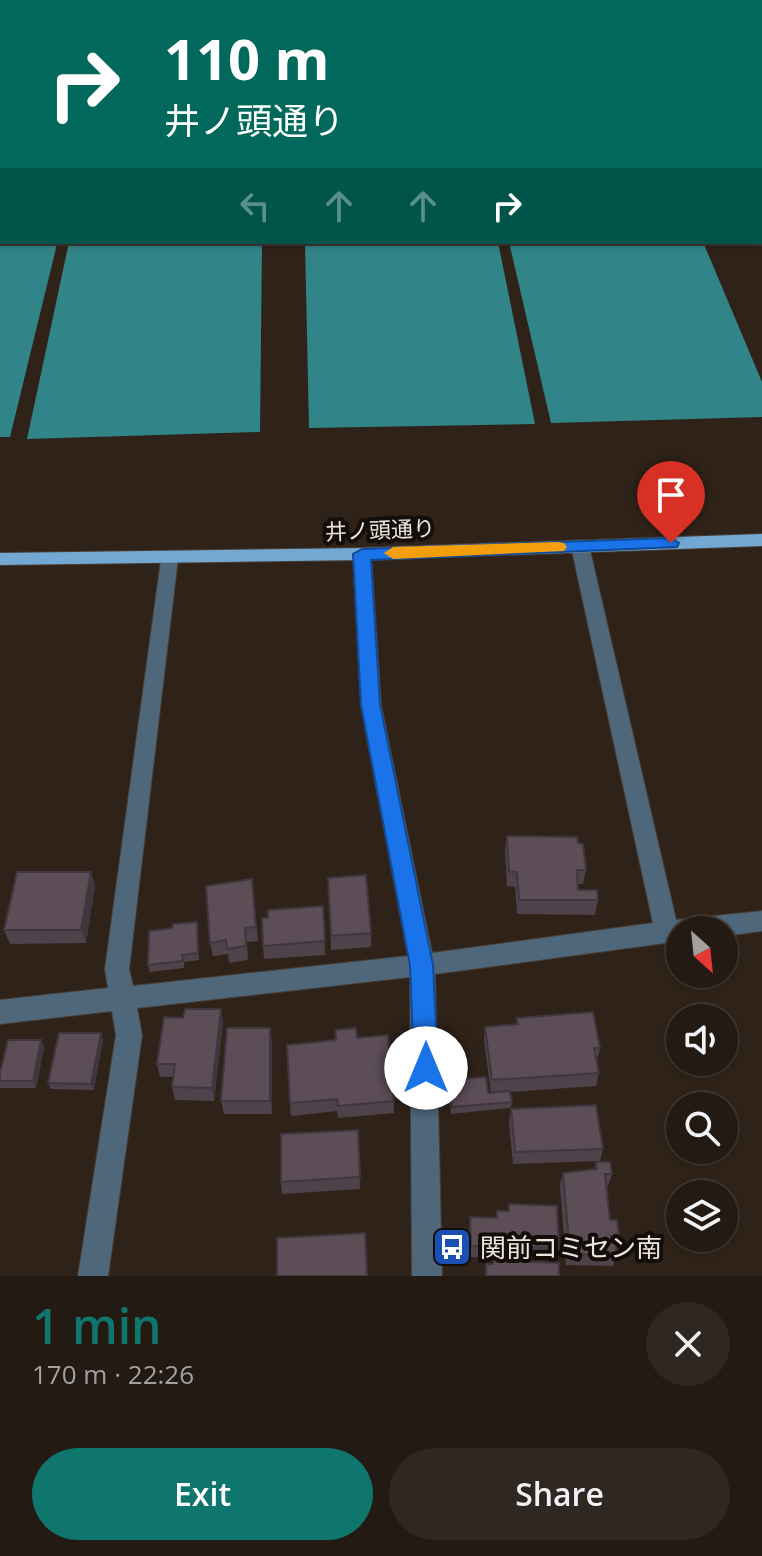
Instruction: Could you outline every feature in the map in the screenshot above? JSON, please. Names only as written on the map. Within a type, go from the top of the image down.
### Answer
[{"type":"main road","name":"井ノ頭通り","points":[[0,559],[362,554],[762,540]]},
{"type":"street","points":[[580,546],[672,916]]},
{"type":"street","points":[[362,554],[371,705],[422,965],[427,1276]]},
{"type":"street","points":[[93,1276],[129,1035],[117,969],[169,558]]},
{"type":"street","points":[[738,924],[762,921]]},
{"type":"street","points":[[0,1012],[422,965],[666,932]]},
{"type":"water","points":[[57,244],[10,437],[0,437],[0,245]]},
{"type":"water","points":[[69,244],[262,244],[260,432],[27,439]]},
{"type":"water","points":[[305,244],[498,244],[535,424],[309,428]]},
{"type":"water","points":[[509,244],[704,244],[762,382],[762,417],[551,423]]},
{"type":"building","points":[[507,836],[577,837],[578,843],[583,844],[586,870],[577,870],[578,890],[597,890],[598,900],[519,900],[517,872],[509,872]]},
{"type":"building","points":[[17,872],[91,872],[81,930],[4,930]]},
{"type":"building","points":[[366,875],[371,933],[331,936],[328,878]]},
{"type":"building","points":[[252,879],[256,927],[245,928],[246,946],[227,949],[226,940],[210,943],[206,886]]},
{"type":"building","points":[[323,906],[325,941],[263,946],[262,918],[268,918],[268,910]]},
{"type":"building","points":[[197,922],[198,953],[182,955],[183,961],[148,965],[149,931],[172,928],[173,924]]},
{"type":"building","points":[[185,1009],[221,1009],[212,1088],[172,1087],[175,1064],[157,1064],[164,1017],[183,1018]]},
{"type":"building","points":[[593,1012],[600,1048],[594,1048],[599,1073],[492,1080],[485,1027],[518,1024],[517,1018]]},
{"type":"building","points":[[227,1028],[270,1028],[270,1101],[221,1101]]},
{"type":"building","points":[[356,1028],[357,1038],[388,1035],[394,1101],[338,1106],[337,1099],[290,1103],[287,1045],[336,1040],[335,1030]]},
{"type":"building","points":[[59,1033],[101,1033],[91,1084],[48,1083]]},
{"type":"building","points":[[8,1040],[41,1040],[33,1081],[0,1081]]},
{"type":"building","points":[[486,1077],[488,1093],[510,1091],[512,1102],[452,1107],[449,1086],[459,1085],[458,1079]]},
{"type":"building","points":[[596,1105],[603,1149],[515,1152],[511,1109]]},
{"type":"building","points":[[358,1130],[360,1177],[281,1182],[281,1134]]},
{"type":"building","points":[[596,1162],[610,1162],[612,1174],[605,1174],[610,1220],[617,1220],[619,1237],[611,1236],[612,1243],[616,1243],[617,1255],[570,1254],[563,1173],[597,1169]]},
{"type":"building","points":[[509,1204],[557,1206],[559,1248],[471,1246],[470,1217],[497,1218],[497,1211],[509,1211]]},
{"type":"building","points":[[365,1233],[367,1276],[277,1276],[277,1238]]},
{"type":"building","points":[[494,1260],[559,1263],[559,1276],[486,1276],[486,1264],[493,1264]]},
{"type":"slow traffic","points":[[393,553],[558,547]]},
{"type":"place","name":"関前コミセン南","points":[[452,1247]]},
{"type":"route","points":[[426,1068],[422,965],[371,705],[362,554],[671,543]]}]
